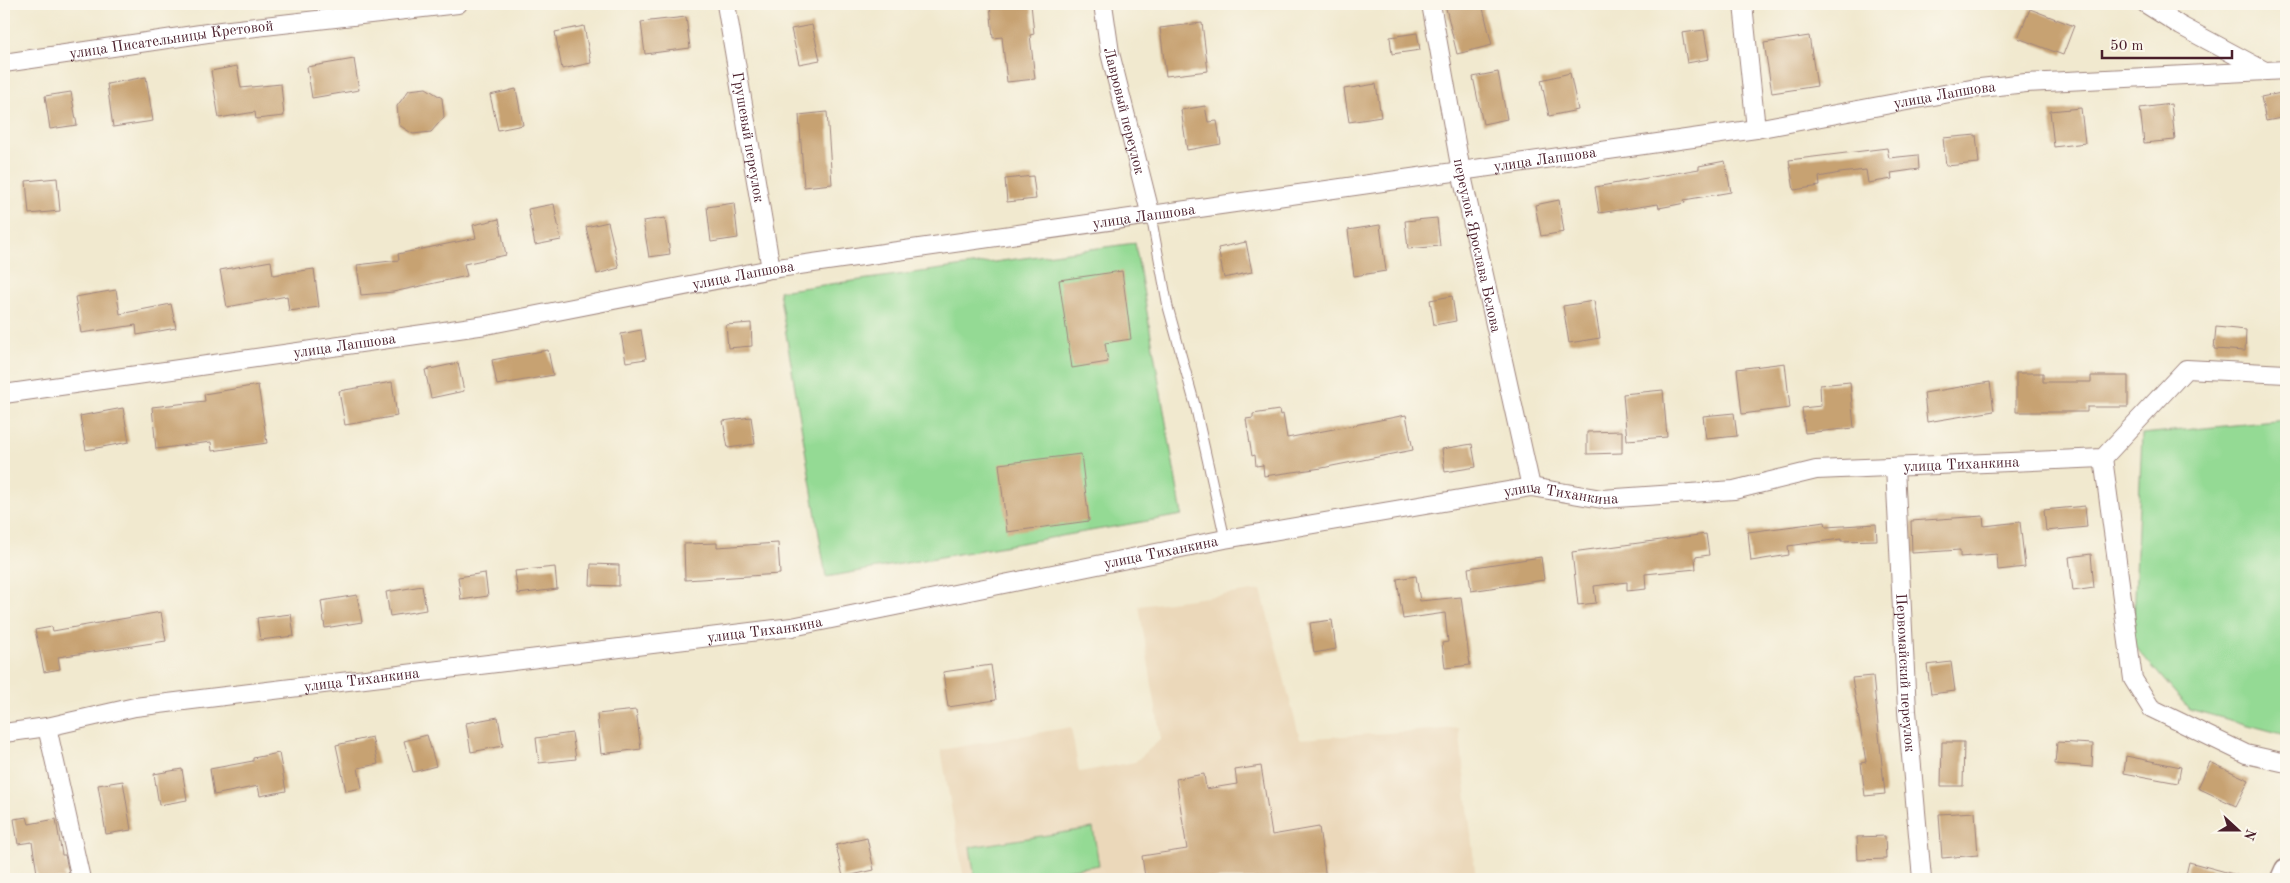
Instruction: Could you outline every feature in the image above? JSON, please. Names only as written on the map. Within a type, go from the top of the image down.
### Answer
[{"type":"street","name":"улица Писательницы Кретовой","points":[[4,63],[222,30],[458,4]]},
{"type":"street","name":"Грушевый переулок","points":[[726,4],[772,269]]},
{"type":"street","name":"Лавровый переулок","points":[[1103,4],[1110,53],[1151,216]]},
{"type":"street","name":"переулок Ярослава Белова","points":[[1431,4],[1460,171],[1531,488]]},
{"type":"street","points":[[1743,4],[1756,129]]},
{"type":"street","points":[[2146,4],[2181,26],[2265,71]]},
{"type":"street","name":"улица Лапшова","points":[[4,394],[486,325],[772,269],[1756,129],[1971,89],[2017,84],[2286,70]]},
{"type":"street","points":[[2286,374],[2186,369],[2103,458],[2133,679],[2151,708],[2246,754],[2286,763]]},
{"type":"street","name":"улица Тиханкина","points":[[4,732],[47,727],[136,708],[792,627],[1225,538],[1531,488],[1602,499],[1734,490],[1816,470],[2103,458]]},
{"type":"street","name":"Первомайский переулок","points":[[1895,467],[1907,711],[1922,879]]},
{"type":"street","points":[[47,727],[81,879]]},
{"type":"street","points":[[2282,879],[2286,870]]},
{"type":"lane","points":[[1151,216],[1168,307],[1195,405],[1225,538]]},
{"type":"shaded area","points":[[1261,590],[1300,739],[1459,728],[1476,879],[964,879],[941,750],[1071,727],[1079,772],[1135,762],[1161,739],[1139,606]]},
{"type":"green space","points":[[1135,243],[1182,515],[826,577],[779,291]]},
{"type":"green space","points":[[2286,420],[2286,735],[2189,709],[2133,644],[2142,434]]},
{"type":"green space","points":[[1093,828],[1099,865],[1009,879],[975,879],[970,847]]},
{"type":"building","points":[[990,4],[1031,4],[1034,34],[1030,35],[1035,79],[1007,82],[1002,37],[993,38]]},
{"type":"building","points":[[1445,4],[1482,4],[1492,45],[1457,54]]},
{"type":"building","points":[[2030,9],[2074,26],[2063,55],[2018,38]]},
{"type":"building","points":[[686,17],[690,48],[645,54],[641,22]]},
{"type":"building","points":[[1202,23],[1208,71],[1166,76],[1160,28]]},
{"type":"building","points":[[812,25],[820,60],[799,64],[791,29]]},
{"type":"building","points":[[584,26],[591,63],[562,69],[555,32]]},
{"type":"building","points":[[1704,30],[1709,59],[1687,63],[1682,33]]},
{"type":"building","points":[[1417,33],[1420,50],[1392,54],[1390,37]]},
{"type":"building","points":[[1809,36],[1817,86],[1772,93],[1764,43]]},
{"type":"building","points":[[354,59],[359,90],[312,98],[307,67]]},
{"type":"building","points":[[237,66],[241,88],[281,84],[284,116],[256,119],[255,112],[219,118],[211,71]]},
{"type":"building","points":[[1498,72],[1507,119],[1483,124],[1473,77]]},
{"type":"building","points":[[1570,73],[1578,110],[1549,116],[1541,80]]},
{"type":"building","points":[[146,77],[153,121],[113,127],[107,84]]},
{"type":"building","points":[[1376,84],[1381,117],[1349,122],[1344,89]]},
{"type":"building","points":[[426,88],[442,98],[444,117],[431,132],[413,134],[399,125],[397,106],[409,90]]},
{"type":"building","points":[[516,89],[523,125],[498,130],[490,95]]},
{"type":"building","points":[[71,92],[77,125],[50,129],[45,96]]},
{"type":"building","points":[[2286,92],[2286,117],[2266,121],[2261,97]]},
{"type":"building","points":[[2171,104],[2175,140],[2144,143],[2140,108]]},
{"type":"building","points":[[1205,106],[1208,122],[1217,121],[1221,144],[1187,150],[1181,110]]},
{"type":"building","points":[[2081,108],[2085,143],[2054,147],[2050,111]]},
{"type":"building","points":[[827,112],[832,184],[804,187],[799,115]]},
{"type":"building","points":[[1976,135],[1979,163],[1946,166],[1943,138]]},
{"type":"building","points":[[1887,148],[1889,158],[1918,155],[1919,169],[1891,173],[1892,179],[1868,183],[1866,170],[1840,173],[1819,177],[1820,186],[1794,190],[1789,160]]},
{"type":"building","points":[[1725,161],[1731,192],[1684,200],[1685,203],[1659,208],[1658,204],[1599,213],[1595,187],[1699,169],[1699,166]]},
{"type":"building","points":[[1033,176],[1036,199],[1007,202],[1005,179]]},
{"type":"building","points":[[57,178],[60,211],[29,214],[26,181]]},
{"type":"building","points":[[1559,200],[1564,232],[1541,236],[1535,205]]},
{"type":"building","points":[[734,203],[738,238],[711,242],[707,207]]},
{"type":"building","points":[[554,204],[561,240],[535,245],[528,209]]},
{"type":"building","points":[[665,218],[670,254],[649,257],[643,221]]},
{"type":"building","points":[[1437,218],[1440,246],[1408,249],[1405,221]]},
{"type":"building","points":[[499,219],[506,255],[464,264],[467,276],[393,292],[361,295],[357,265],[399,260],[398,254],[476,238],[473,225]]},
{"type":"building","points":[[608,222],[619,268],[597,274],[586,227]]},
{"type":"building","points":[[1380,225],[1386,271],[1354,276],[1348,230]]},
{"type":"building","points":[[1246,242],[1252,272],[1224,278],[1218,248]]},
{"type":"building","points":[[271,261],[273,275],[314,269],[319,307],[289,311],[287,296],[227,307],[220,270]]},
{"type":"building","points":[[1122,271],[1131,339],[1105,343],[1108,362],[1072,368],[1059,280]]},
{"type":"building","points":[[116,290],[120,314],[171,304],[176,328],[137,335],[136,325],[81,333],[75,297]]},
{"type":"building","points":[[1452,296],[1456,321],[1434,325],[1430,300]]},
{"type":"building","points":[[1594,301],[1600,338],[1569,343],[1563,306]]},
{"type":"building","points":[[751,323],[752,346],[728,348],[726,325]]},
{"type":"building","points":[[2216,327],[2246,330],[2245,351],[2214,349]]},
{"type":"building","points":[[641,330],[646,359],[626,362],[621,334]]},
{"type":"building","points":[[548,350],[553,375],[497,385],[492,360]]},
{"type":"building","points":[[458,363],[464,391],[431,398],[425,370]]},
{"type":"building","points":[[1785,363],[1790,408],[1742,414],[1737,369]]},
{"type":"building","points":[[2016,373],[2043,373],[2043,382],[2091,382],[2091,376],[2128,376],[2128,407],[2087,407],[2087,412],[2016,412]]},
{"type":"building","points":[[392,382],[397,416],[345,425],[339,391]]},
{"type":"building","points":[[1850,382],[1854,428],[1805,433],[1802,408],[1821,406],[1820,385]]},
{"type":"building","points":[[1990,382],[1994,411],[1927,422],[1924,393]]},
{"type":"building","points":[[258,385],[267,443],[212,451],[211,442],[156,449],[152,407],[205,401],[204,394]]},
{"type":"building","points":[[1663,390],[1667,437],[1627,440],[1623,394]]},
{"type":"building","points":[[123,408],[129,442],[86,450],[80,416]]},
{"type":"building","points":[[1279,410],[1280,415],[1283,414],[1287,438],[1406,415],[1413,450],[1322,468],[1264,476],[1263,465],[1256,466],[1255,455],[1252,456],[1246,419],[1253,418],[1253,414]]},
{"type":"building","points":[[1734,413],[1737,436],[1706,439],[1703,416]]},
{"type":"building","points":[[751,417],[755,444],[728,448],[723,421]]},
{"type":"building","points":[[1622,431],[1622,453],[1587,454],[1587,432]]},
{"type":"building","points":[[1472,444],[1476,467],[1445,472],[1442,449]]},
{"type":"building","points":[[1081,454],[1089,521],[1007,532],[999,464]]},
{"type":"building","points":[[2085,506],[2087,527],[2046,531],[2044,510]]},
{"type":"building","points":[[1983,516],[1984,526],[2020,522],[2025,567],[1998,570],[1997,554],[1960,557],[1960,550],[1912,553],[1911,521]]},
{"type":"building","points":[[1825,522],[1826,527],[1876,524],[1877,540],[1841,541],[1841,539],[1788,546],[1789,555],[1751,561],[1748,532]]},
{"type":"building","points":[[1706,534],[1709,555],[1695,557],[1696,569],[1645,574],[1646,589],[1627,591],[1627,582],[1594,586],[1596,603],[1578,605],[1572,552]]},
{"type":"building","points":[[717,543],[717,547],[778,543],[780,574],[685,580],[684,544]]},
{"type":"building","points":[[2091,554],[2094,588],[2073,591],[2069,557]]},
{"type":"building","points":[[1541,557],[1544,580],[1471,591],[1468,568]]},
{"type":"building","points":[[591,564],[619,565],[619,586],[590,585]]},
{"type":"building","points":[[555,567],[557,589],[518,594],[515,571]]},
{"type":"building","points":[[485,573],[488,596],[461,600],[458,577]]},
{"type":"building","points":[[1416,576],[1420,601],[1461,597],[1470,665],[1445,668],[1442,643],[1448,642],[1445,613],[1403,619],[1397,579]]},
{"type":"building","points":[[422,586],[426,610],[390,616],[386,592]]},
{"type":"building","points":[[357,595],[362,622],[325,628],[321,601]]},
{"type":"building","points":[[161,612],[166,641],[58,657],[60,669],[44,672],[35,630],[52,627],[53,631]]},
{"type":"building","points":[[291,614],[294,636],[260,640],[257,618]]},
{"type":"building","points":[[1332,620],[1336,649],[1314,653],[1310,623]]},
{"type":"building","points":[[1951,662],[1955,691],[1931,694],[1927,665]]},
{"type":"building","points":[[991,665],[996,700],[948,707],[943,672]]},
{"type":"building","points":[[1873,676],[1885,794],[1865,796],[1861,763],[1866,762],[1852,678]]},
{"type":"building","points":[[636,710],[641,749],[601,754],[597,714]]},
{"type":"building","points":[[498,717],[503,746],[471,752],[466,723]]},
{"type":"building","points":[[572,733],[576,759],[539,763],[536,738]]},
{"type":"building","points":[[427,735],[436,766],[413,772],[404,741]]},
{"type":"building","points":[[372,737],[378,764],[358,768],[362,788],[346,791],[336,745]]},
{"type":"building","points":[[1942,742],[1964,742],[1963,786],[1941,786]]},
{"type":"building","points":[[2057,742],[2093,744],[2092,767],[2055,764]]},
{"type":"building","points":[[279,753],[286,791],[260,796],[258,786],[214,795],[210,769],[253,761],[253,758]]},
{"type":"building","points":[[2126,756],[2181,767],[2178,783],[2124,773]]},
{"type":"building","points":[[2210,762],[2249,780],[2236,806],[2198,788]]},
{"type":"building","points":[[1261,766],[1272,835],[1319,827],[1326,879],[1154,879],[1153,876],[1145,877],[1142,856],[1187,849],[1176,779],[1204,774],[1206,789],[1237,784],[1235,770]]},
{"type":"building","points":[[182,769],[187,800],[159,805],[154,774]]},
{"type":"building","points":[[123,781],[131,830],[106,834],[98,785]]},
{"type":"building","points":[[1975,812],[1978,855],[1942,858],[1939,814]]},
{"type":"building","points":[[27,817],[29,824],[56,819],[62,855],[65,855],[69,873],[64,874],[65,879],[38,879],[32,842],[18,844],[14,819]]},
{"type":"building","points":[[1885,836],[1886,859],[1858,860],[1857,837]]},
{"type":"building","points":[[867,838],[874,870],[843,877],[836,845]]},
{"type":"building","points":[[2189,862],[2237,875],[2236,879],[2185,879]]}]
